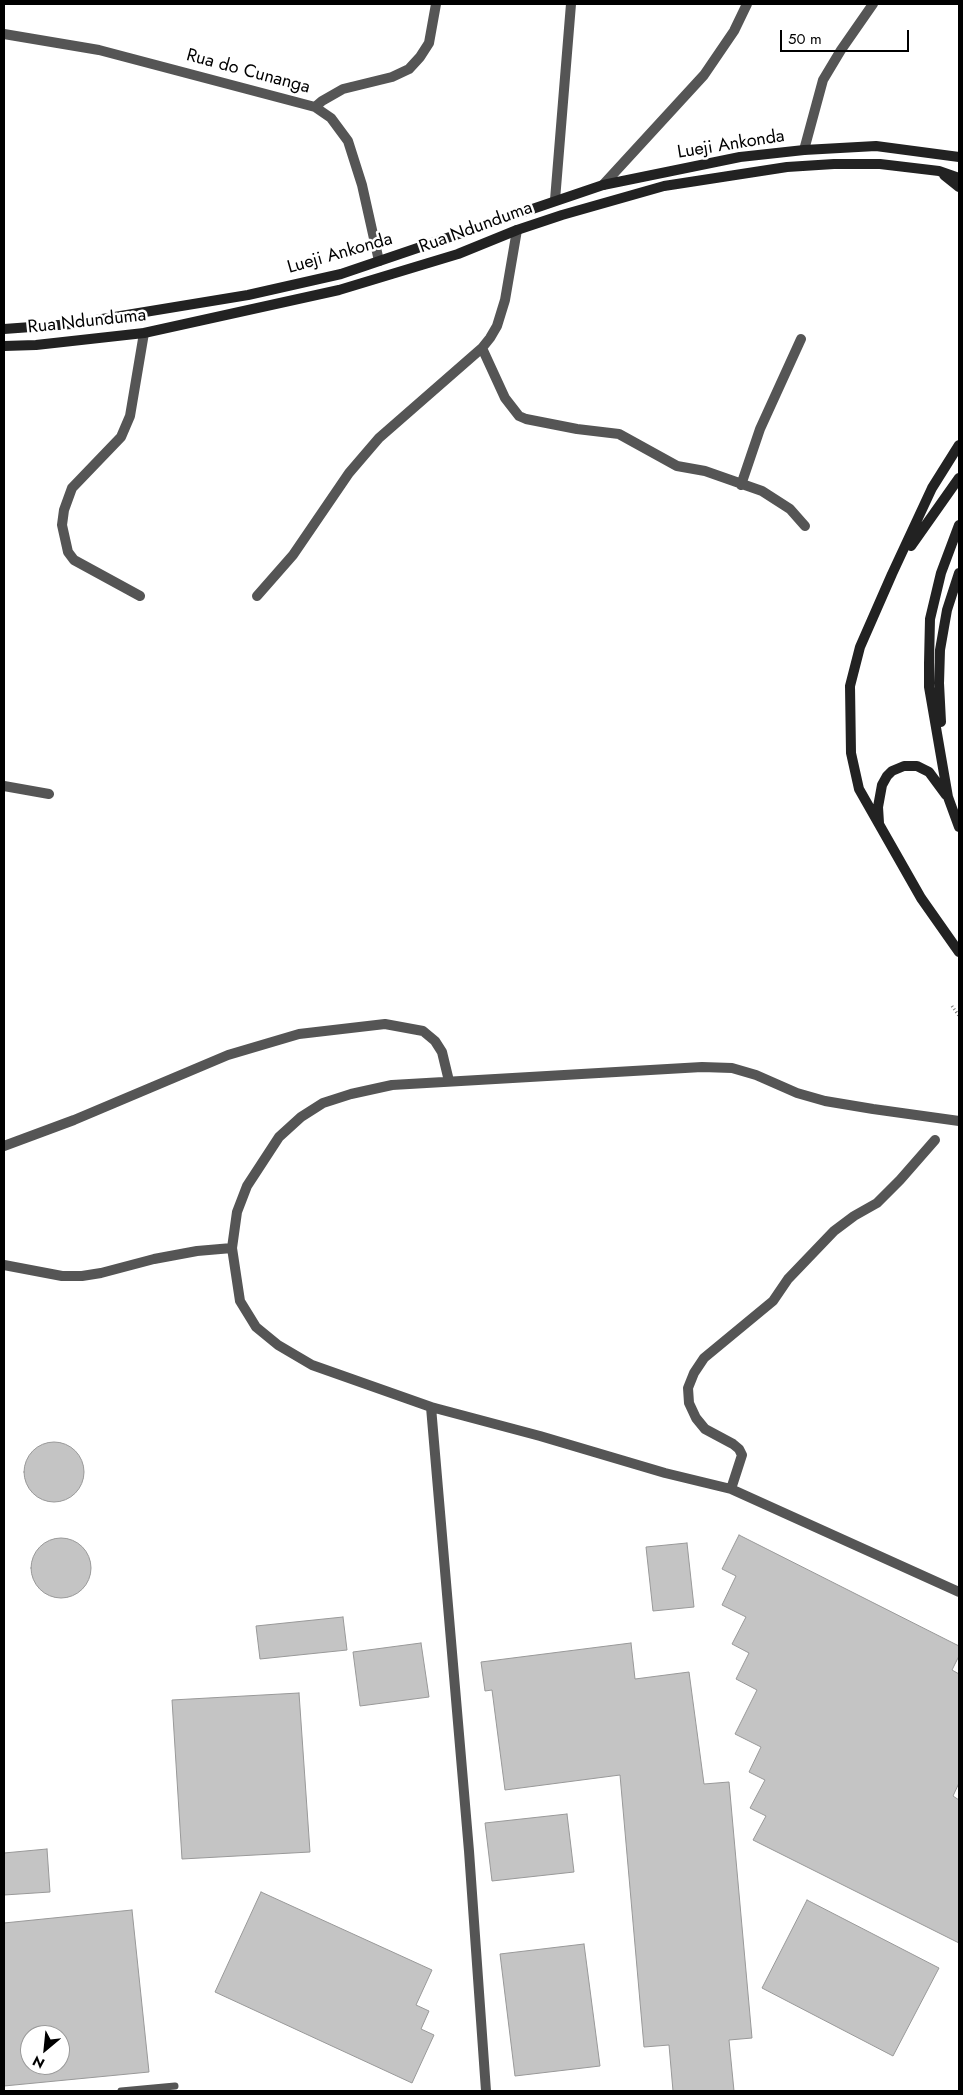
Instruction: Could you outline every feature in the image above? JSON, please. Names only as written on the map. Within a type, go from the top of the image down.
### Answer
[{"type":"main road","name":"Lueji Ankonda","points":[[4,329],[72,324],[239,297],[341,274],[603,185],[740,157],[804,150],[876,146],[959,157]]},
{"type":"main road","name":"Rua Ndunduma","points":[[4,346],[36,345],[144,333],[339,290],[458,254],[517,230],[664,186],[787,167],[834,164],[880,164],[939,171],[959,178]]},
{"type":"main road","points":[[939,171],[959,187]]},
{"type":"main road","points":[[959,445],[932,488],[892,574],[860,646],[850,686],[851,752],[859,789],[921,898],[959,952]]},
{"type":"main road","points":[[892,574],[959,478]]},
{"type":"main road","points":[[959,525],[941,573],[930,619],[929,687],[948,797],[959,827]]},
{"type":"main road","points":[[943,768],[939,684],[940,650],[947,610],[959,573]]},
{"type":"main road","points":[[879,826],[878,807],[882,785],[886,776],[892,771],[904,766],[917,766],[929,772],[948,797]]},
{"type":"street","points":[[315,107],[343,89],[392,77],[409,69],[429,43],[436,4]]},
{"type":"street","points":[[555,200],[571,4]]},
{"type":"street","points":[[603,185],[704,75],[734,30],[747,4]]},
{"type":"street","points":[[804,150],[823,80],[873,4]]},
{"type":"street","name":"Rua do Cunanga","points":[[4,34],[99,50],[315,107],[331,118],[348,141],[362,185],[379,261]]},
{"type":"street","points":[[257,596],[293,555],[349,473],[379,438],[482,348],[497,326],[505,300],[517,230]]},
{"type":"street","points":[[140,596],[74,560],[68,552],[62,525],[64,510],[72,488],[121,437],[130,416],[144,333]]},
{"type":"street","points":[[741,485],[760,429],[801,339]]},
{"type":"street","points":[[482,348],[510,405],[519,416],[526,420],[619,434],[677,466],[705,471],[762,491],[790,509],[805,526]]},
{"type":"street","points":[[4,786],[49,794]]},
{"type":"street","points":[[4,1146],[74,1120],[228,1055],[299,1034],[385,1024],[422,1031],[435,1041],[442,1052],[449,1081]]},
{"type":"street","points":[[959,1121],[873,1110],[825,1100],[797,1093],[732,1068],[702,1067],[392,1085],[351,1094],[323,1103],[301,1117],[279,1137],[247,1186],[237,1212],[232,1248],[240,1301],[256,1327],[278,1345],[312,1365],[431,1407],[540,1436],[665,1473],[731,1489],[959,1592]]},
{"type":"street","points":[[731,1489],[742,1455],[733,1444],[705,1428],[696,1418],[689,1403],[688,1388],[694,1373],[704,1358],[773,1301],[788,1279],[834,1231],[854,1216],[877,1203],[935,1140]]},
{"type":"street","points":[[4,1266],[62,1276],[82,1276],[101,1274],[154,1259],[197,1251],[232,1248]]},
{"type":"street","points":[[431,1407],[468,1841],[486,2091]]},
{"type":"lane","points":[[122,2091],[175,2086]]},
{"type":"path","points":[[952,1006],[959,1016]]},
{"type":"building","points":[[48,1442],[60,1442],[71,1447],[79,1455],[84,1466],[82,1484],[71,1497],[60,1502],[48,1502],[37,1497],[29,1489],[24,1478],[24,1466],[29,1455],[37,1447]]},
{"type":"building","points":[[739,1535],[959,1646],[959,1656],[952,1670],[959,1674],[959,1783],[953,1796],[959,1800],[959,1943],[753,1840],[766,1816],[750,1808],[765,1780],[749,1772],[761,1747],[735,1734],[757,1690],[736,1679],[749,1653],[732,1644],[746,1617],[722,1605],[736,1576],[722,1569]]},
{"type":"building","points":[[55,1538],[67,1538],[78,1543],[86,1551],[91,1562],[89,1580],[78,1593],[67,1598],[55,1598],[44,1593],[36,1585],[31,1574],[31,1562],[36,1551],[44,1543]]},
{"type":"building","points":[[687,1543],[694,1607],[653,1611],[646,1547]]},
{"type":"building","points":[[343,1617],[347,1650],[260,1659],[256,1626]]},
{"type":"building","points":[[421,1643],[429,1697],[360,1706],[353,1652]]},
{"type":"building","points":[[631,1643],[635,1679],[689,1672],[704,1784],[729,1782],[752,2038],[729,2040],[734,2091],[673,2091],[669,2045],[644,2047],[620,1775],[505,1790],[492,1690],[485,1691],[481,1662]]},
{"type":"building","points":[[299,1693],[310,1852],[182,1859],[172,1700]]},
{"type":"building","points":[[567,1814],[574,1872],[492,1881],[485,1823]]},
{"type":"building","points":[[47,1849],[50,1892],[4,1895],[4,1853]]},
{"type":"building","points":[[261,1892],[432,1970],[416,2005],[429,2011],[421,2029],[434,2035],[412,2083],[215,1992]]},
{"type":"building","points":[[807,1900],[939,1968],[893,2056],[762,1988]]},
{"type":"building","points":[[132,1910],[149,2072],[4,2086],[4,1923]]},
{"type":"building","points":[[584,1944],[600,2066],[515,2076],[500,1954]]}]
